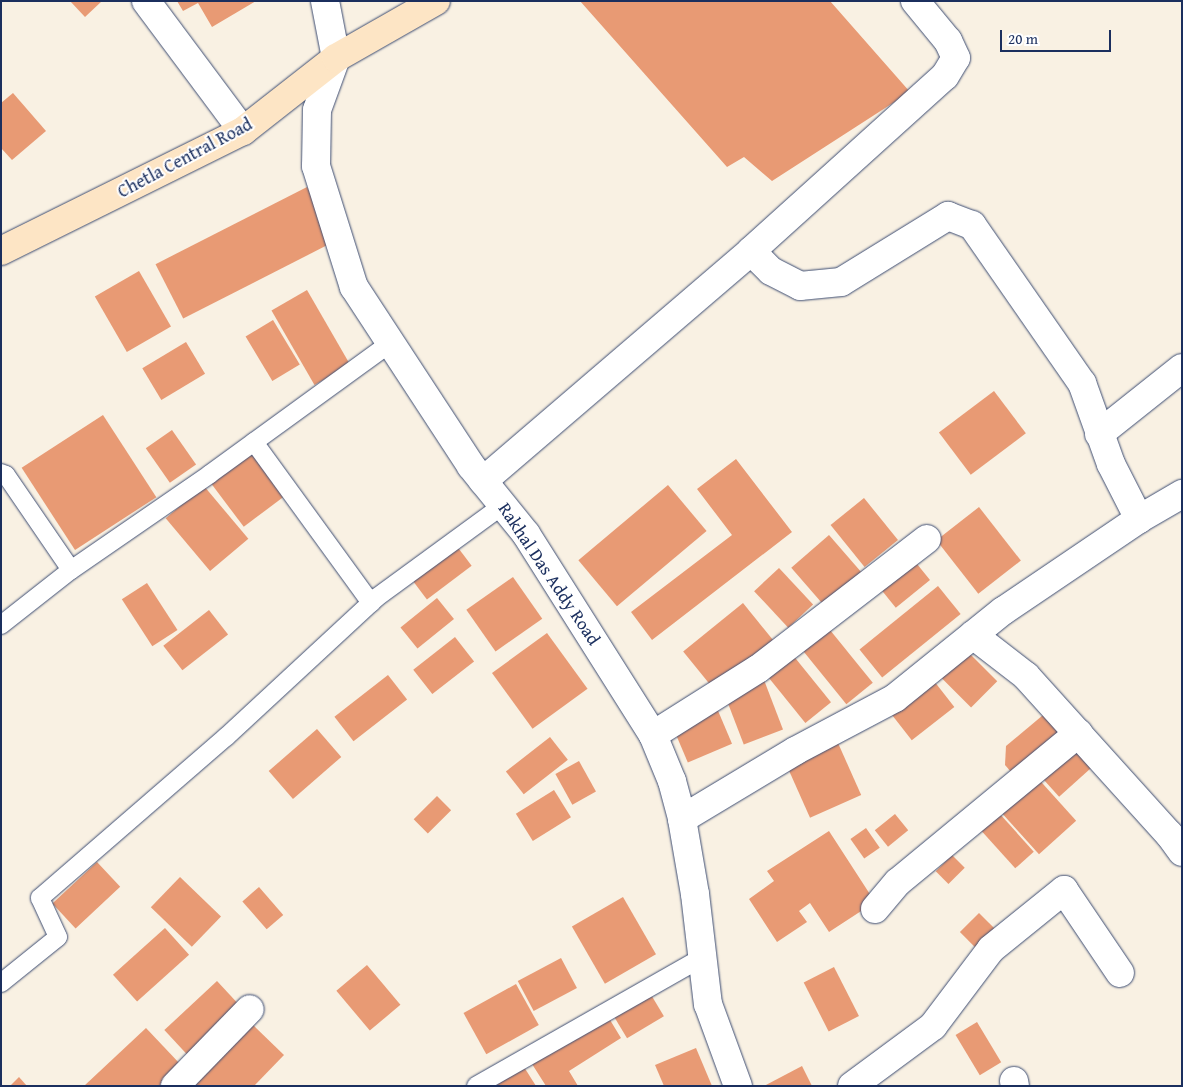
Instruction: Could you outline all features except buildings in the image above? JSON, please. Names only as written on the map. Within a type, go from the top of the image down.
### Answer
[{"type":"main road","name":"Chetla Central Road","points":[[1,251],[243,131],[336,58],[436,1]]},
{"type":"street","points":[[146,1],[243,131]]},
{"type":"street","points":[[325,1],[336,58]]},
{"type":"street","points":[[483,481],[751,251],[945,76],[956,58],[948,41],[916,1]]},
{"type":"street","name":"Rakhal Das Addy Road","points":[[336,58],[317,110],[316,166],[354,287],[483,481],[526,534],[653,734],[672,781],[682,819],[695,894],[708,1004],[738,1086]]},
{"type":"street","points":[[751,251],[771,271],[800,286],[841,282],[948,216],[972,225],[1082,383],[1111,464],[1139,519]]},
{"type":"street","points":[[1099,434],[1182,368]]},
{"type":"street","points":[[682,819],[795,751],[895,698],[1003,611],[1139,519],[1182,494]]},
{"type":"street","points":[[653,734],[758,668],[927,539]]},
{"type":"street","points":[[973,636],[1026,676],[1080,733],[1169,834],[1182,852]]},
{"type":"street","points":[[875,909],[898,882],[1080,733]]},
{"type":"street","points":[[852,1086],[933,1026],[991,949],[1064,890],[1120,973]]},
{"type":"street","points":[[175,1086],[250,1009]]},
{"type":"lane","points":[[1,625],[71,570],[254,442],[390,343]]},
{"type":"lane","points":[[254,442],[370,603]]},
{"type":"lane","points":[[1,473],[6,474],[71,570]]},
{"type":"lane","points":[[1,983],[58,937],[40,898],[226,737],[370,603],[503,505]]},
{"type":"lane","points":[[476,1086],[703,957]]}]
